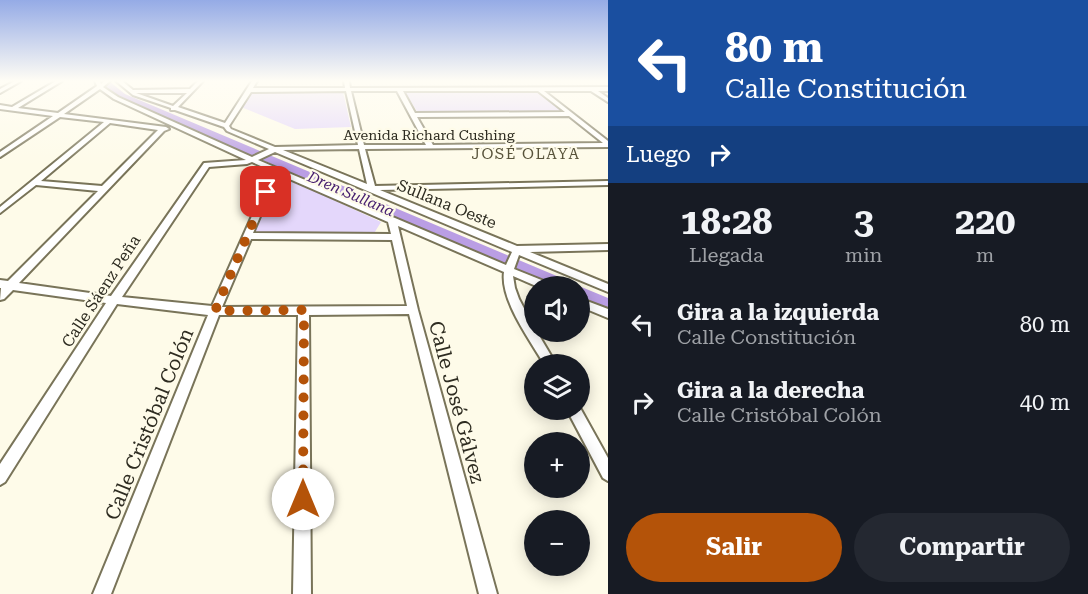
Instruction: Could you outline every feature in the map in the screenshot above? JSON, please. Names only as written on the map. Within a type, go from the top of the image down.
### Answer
[{"type":"street","points":[[14,109],[190,131]]},
{"type":"street","points":[[1,154],[68,109]]},
{"type":"street","points":[[140,109],[276,170],[524,276]]},
{"type":"street","name":"Sullana Oeste","points":[[174,109],[226,126],[235,133],[272,150],[372,189],[516,252],[608,288]]},
{"type":"street","points":[[226,126],[237,109]]},
{"type":"street","points":[[352,109],[372,189],[608,183]]},
{"type":"street","points":[[409,109],[430,146]]},
{"type":"street","points":[[564,109],[608,145]]},
{"type":"street","points":[[412,115],[571,114]]},
{"type":"street","points":[[0,212],[109,121]]},
{"type":"street","points":[[0,296],[5,285],[162,129]]},
{"type":"street","name":"Avenida Richard Cushing","points":[[255,160],[272,150],[608,145]]},
{"type":"street","name":"Calle Sáenz Peña","points":[[0,477],[202,169],[214,163],[255,160]]},
{"type":"street","name":"Calle Cristóbal Colón","points":[[102,594],[215,311],[276,170]]},
{"type":"street","points":[[34,183],[104,189]]},
{"type":"street","name":"Calle José Gálvez","points":[[392,219],[413,310],[488,594]]},
{"type":"street","points":[[248,236],[395,237]]},
{"type":"street","points":[[545,354],[510,290],[509,269],[516,252],[608,247]]},
{"type":"street","points":[[5,285],[215,311],[413,310]]},
{"type":"street","points":[[590,307],[608,314]]},
{"type":"street","points":[[302,594],[304,310]]},
{"type":"street","points":[[579,420],[608,473]]},
{"type":"shaded area","points":[[245,109],[347,109],[351,127],[295,129]]},
{"type":"shaded area","points":[[415,109],[560,109],[564,112],[418,113]]},
{"type":"shaded area","points":[[276,173],[381,222],[373,235],[254,233]]},
{"type":"waterway","name":"Dren Sullana","points":[[152,109],[543,276]]},
{"type":"waterway","name":"Dren Sullana","points":[[590,297],[608,305]]},
{"type":"district","name":"JOSÉ OLAYA","points":[[526,154]]},
{"type":"route","points":[[266,192],[215,311],[304,310],[303,499]]}]
